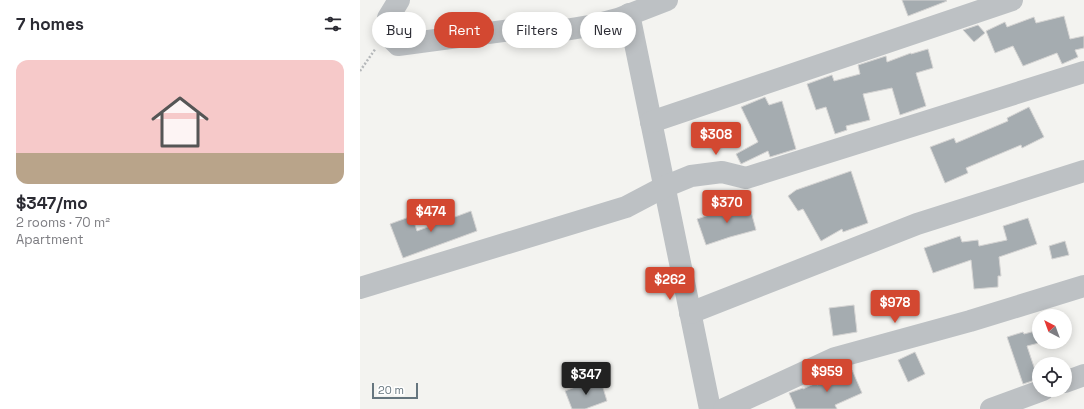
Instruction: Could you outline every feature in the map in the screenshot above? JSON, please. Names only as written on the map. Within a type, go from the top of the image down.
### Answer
[{"type":"street","points":[[392,12],[399,0]]},
{"type":"street","points":[[634,12],[667,0]]},
{"type":"street","points":[[651,122],[1012,0]]},
{"type":"street","points":[[426,41],[533,27],[565,30],[580,28]]},
{"type":"street","points":[[636,48],[710,409]]},
{"type":"street","points":[[360,288],[626,207],[664,187],[691,176],[722,172],[746,178],[1084,72]]},
{"type":"street","points":[[690,313],[917,224],[1084,171]]},
{"type":"street","points":[[724,409],[835,358],[970,321],[1084,286]]},
{"type":"street","points":[[1072,379],[1084,375]]},
{"type":"street","points":[[991,409],[1032,394]]},
{"type":"path","points":[[360,71],[376,48]]},
{"type":"building","points":[[902,0],[946,0],[947,1],[908,16]]},
{"type":"building","points":[[1064,16],[1070,39],[1084,36],[1084,48],[1075,50],[1078,57],[1062,64],[1057,53],[1023,66],[1013,46],[995,53],[986,31],[1005,22],[1007,27],[1034,17],[1036,23]]},
{"type":"building","points":[[978,25],[985,33],[974,42],[963,30]]},
{"type":"building","points":[[928,49],[933,68],[916,73],[926,106],[900,115],[892,88],[863,94],[870,120],[846,126],[847,130],[835,134],[826,107],[816,110],[807,84],[832,75],[834,81],[860,74],[858,65],[886,56],[887,62],[911,53]]},
{"type":"building","points":[[765,97],[769,105],[782,101],[796,149],[770,157],[768,151],[741,164],[736,154],[758,142],[741,107]]},
{"type":"building","points":[[1029,107],[1044,137],[1022,148],[1021,145],[966,168],[968,173],[945,183],[930,147],[954,138],[956,143],[1008,121],[1007,118]]},
{"type":"building","points":[[851,171],[868,223],[843,232],[842,229],[821,241],[803,209],[798,211],[788,196],[796,190]]},
{"type":"building","points":[[749,204],[756,230],[706,245],[697,219]]},
{"type":"building","points":[[471,211],[477,231],[403,258],[390,224],[412,216],[417,231]]},
{"type":"building","points":[[1028,218],[1037,244],[999,257],[1001,276],[998,276],[998,287],[974,289],[971,260],[933,273],[924,248],[960,236],[962,242],[978,240],[979,246],[1007,240],[1003,226]]},
{"type":"building","points":[[1065,241],[1069,255],[1052,259],[1049,246]]},
{"type":"building","points":[[854,305],[857,332],[833,336],[829,308]]},
{"type":"building","points":[[1023,332],[1024,334],[1032,332],[1032,345],[1027,346],[1032,361],[1032,381],[1023,384],[1007,337]]},
{"type":"building","points":[[915,352],[925,374],[908,382],[898,360]]},
{"type":"building","points":[[852,370],[862,393],[835,405],[837,409],[796,409],[789,393],[816,383],[817,385]]},
{"type":"building","points":[[601,381],[607,401],[585,409],[572,409],[565,391],[588,382],[589,386]]}]
